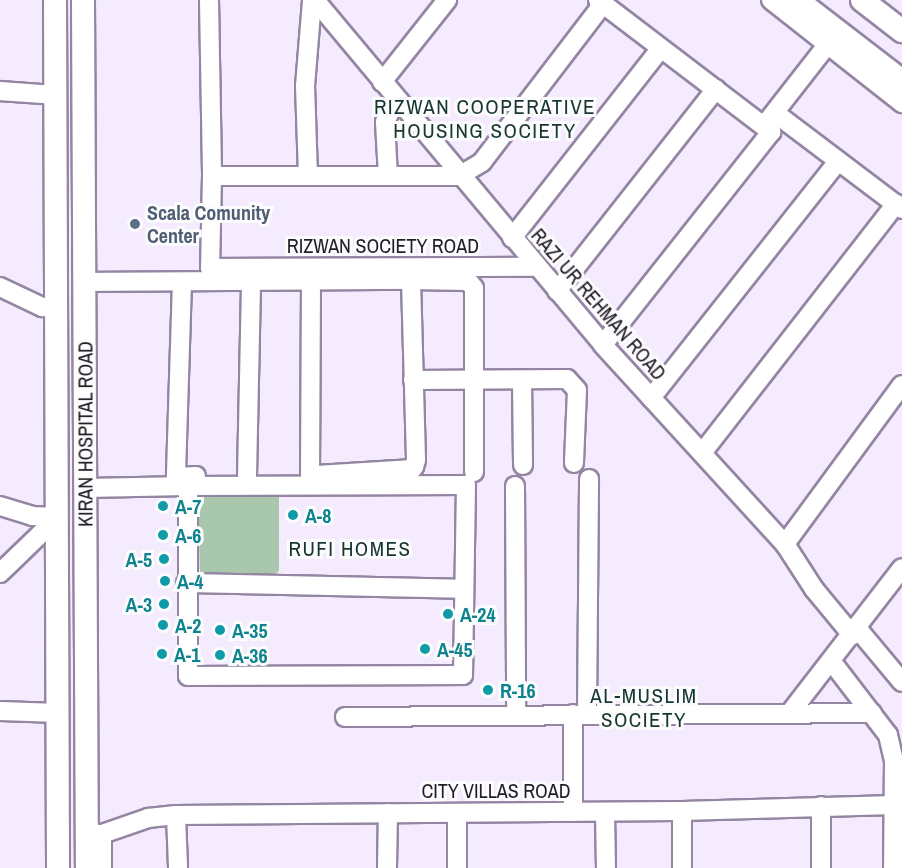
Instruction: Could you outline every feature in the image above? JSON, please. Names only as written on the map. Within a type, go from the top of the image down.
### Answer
[{"type":"main road","name":"KIRAN HOSPITAL ROAD","points":[[55,0],[58,868]]},
{"type":"main road","name":"KIRAN HOSPITAL ROAD","points":[[83,0],[86,282],[85,488],[94,833],[87,868]]},
{"type":"main road","points":[[797,0],[833,38],[902,81]]},
{"type":"main road","points":[[862,0],[902,31]]},
{"type":"street","name":"RIZWAN SOCIETY ROAD","points":[[209,0],[212,176],[210,268],[536,267]]},
{"type":"street","points":[[308,176],[305,86],[313,0]]},
{"type":"street","name":"RAZI UR REHMAN ROAD","points":[[313,0],[556,291],[785,544],[814,589],[902,682]]},
{"type":"street","points":[[382,82],[447,0]]},
{"type":"street","points":[[771,0],[833,38],[902,103]]},
{"type":"street","points":[[212,176],[459,176],[482,162],[601,2],[716,90],[838,161],[899,207],[702,453]]},
{"type":"street","points":[[603,345],[771,132],[769,119],[833,38]]},
{"type":"street","points":[[512,238],[661,48]]},
{"type":"street","points":[[556,291],[716,90]]},
{"type":"street","points":[[0,91],[56,95]]},
{"type":"street","points":[[387,176],[385,122],[396,99]]},
{"type":"street","points":[[651,398],[838,161]]},
{"type":"street","points":[[182,282],[176,477],[310,475],[412,469],[416,460],[411,280]]},
{"type":"street","points":[[86,282],[411,280],[468,282],[472,285],[473,380],[463,589],[463,675],[189,676],[186,584],[188,486]]},
{"type":"street","points":[[247,476],[251,281]]},
{"type":"street","points":[[310,475],[311,282]]},
{"type":"street","points":[[0,287],[42,307],[57,307]]},
{"type":"street","points":[[413,380],[567,379],[575,385],[577,390],[574,463]]},
{"type":"street","points":[[522,380],[523,465]]},
{"type":"street","points":[[785,544],[902,385]]},
{"type":"street","points":[[85,488],[470,479]]},
{"type":"street","points":[[573,812],[580,714],[589,479]]},
{"type":"street","points":[[515,486],[516,715]]},
{"type":"street","points":[[0,506],[32,516],[57,517]]},
{"type":"street","points":[[0,573],[57,517]]},
{"type":"street","points":[[790,712],[832,662],[902,568]]},
{"type":"street","points":[[186,584],[463,589]]},
{"type":"street","points":[[832,662],[888,735],[891,745],[894,805],[893,868]]},
{"type":"street","points":[[0,711],[58,713]]},
{"type":"street","points":[[345,717],[872,713]]},
{"type":"street","name":"CITY VILLAS ROAD","points":[[94,833],[148,818],[176,815],[682,811],[894,805]]},
{"type":"street","points":[[821,806],[821,868]]},
{"type":"street","points":[[682,811],[682,868]]},
{"type":"street","points":[[605,812],[606,868]]},
{"type":"street","points":[[387,868],[388,813]]},
{"type":"street","points":[[457,813],[457,868]]},
{"type":"street","points":[[176,815],[178,868]]},
{"type":"street","points":[[94,833],[102,868]]},
{"type":"green space","points":[[198,497],[279,497],[279,571],[275,574],[200,578]]},
{"type":"place","name":"Scala Comunity Center","points":[[135,224]]},
{"type":"place","name":"A-7","points":[[163,506]]},
{"type":"place","name":"A-8","points":[[293,515]]},
{"type":"place","name":"A-6","points":[[163,535]]},
{"type":"place","name":"A-5","points":[[164,559]]},
{"type":"place","name":"A-4","points":[[165,581]]},
{"type":"place","name":"A-3","points":[[164,604]]},
{"type":"place","name":"A-24","points":[[448,614]]},
{"type":"place","name":"A-2","points":[[163,625]]},
{"type":"place","name":"A-35","points":[[220,630]]},
{"type":"place","name":"A-45","points":[[425,649]]},
{"type":"place","name":"A-1","points":[[162,654]]},
{"type":"place","name":"A-36","points":[[220,655]]},
{"type":"place","name":"R-16","points":[[488,690]]},
{"type":"district","name":"RIZWAN COOPERATIVE HOUSING SOCIETY","points":[[485,119]]},
{"type":"district","name":"RUFI HOMES","points":[[350,549]]},
{"type":"district","name":"AL-MUSLIM SOCIETY","points":[[644,708]]}]
